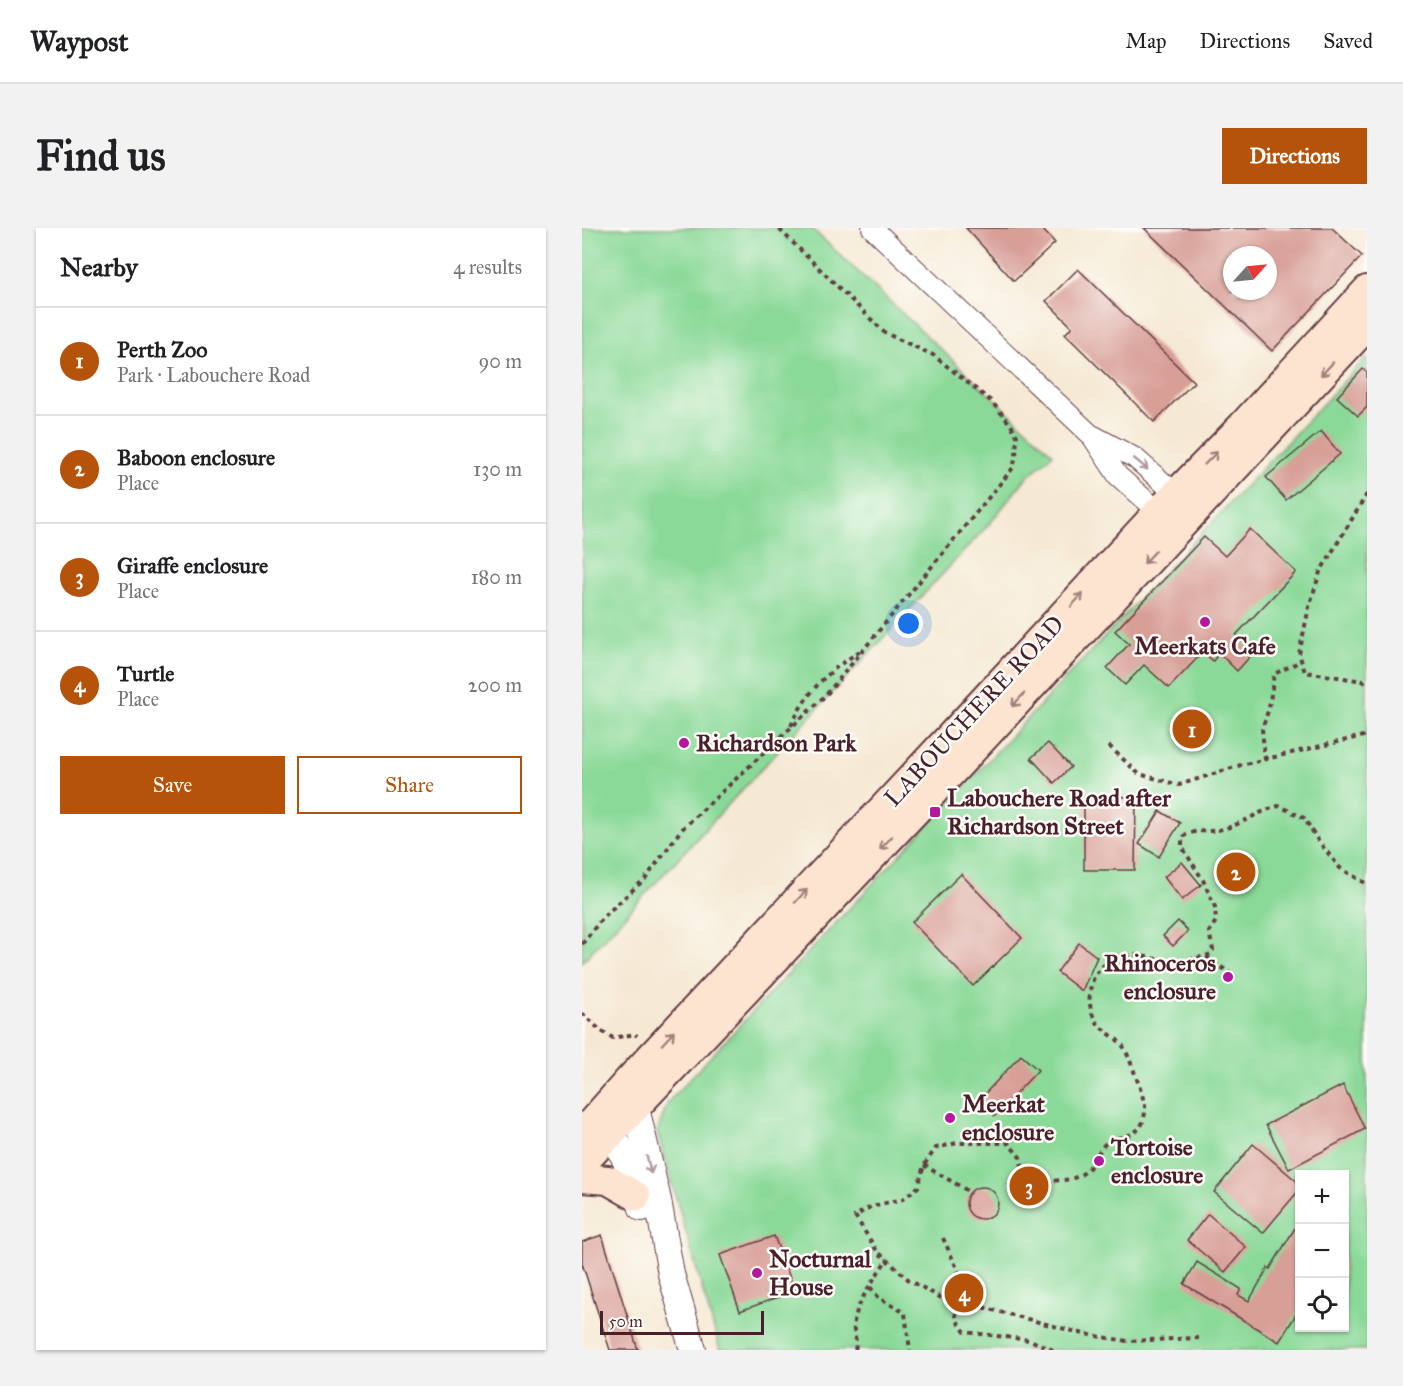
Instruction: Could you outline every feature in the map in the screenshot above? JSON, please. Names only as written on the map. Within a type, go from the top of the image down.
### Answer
[{"type":"main road","name":"LABOUCHERE ROAD","points":[[582,1164],[917,810],[1176,511],[1240,428],[1367,290]]},
{"type":"main road","name":"LABOUCHERE ROAD","points":[[582,1133],[628,1081],[1176,511],[1367,326]]},
{"type":"main road","points":[[582,1178],[608,1180],[636,1196]]},
{"type":"street","points":[[872,228],[1091,435],[1118,476],[1176,511]]},
{"type":"street","points":[[636,1108],[658,1200],[671,1274],[693,1350]]},
{"type":"street","points":[[613,1133],[627,1164],[636,1196],[671,1274]]},
{"type":"path","points":[[582,944],[604,916],[646,878],[681,830],[826,695],[1013,468],[1017,436],[1001,412],[976,387],[933,355],[885,333],[778,228]]},
{"type":"path","points":[[1367,494],[1320,572],[1309,607],[1299,654],[1305,672],[1363,681],[1367,684]]},
{"type":"path","points":[[789,730],[800,705],[819,683],[838,664],[867,647]]},
{"type":"path","points":[[1265,760],[1262,729],[1269,708],[1274,674],[1301,661]]},
{"type":"path","points":[[1109,746],[1139,774],[1179,785],[1241,765],[1363,736],[1367,731]]},
{"type":"path","points":[[954,1305],[909,1280],[877,1251],[855,1216],[872,1206],[903,1198],[918,1187],[924,1165],[936,1148],[957,1143],[1008,1143],[1020,1157],[1024,1175],[1029,1180],[1058,1181],[1070,1179],[1085,1172],[1103,1146],[1111,1140],[1135,1133],[1142,1125],[1145,1117],[1144,1106],[1122,1044],[1094,1019],[1090,1004],[1090,988],[1094,976],[1101,967],[1125,954],[1169,960],[1205,957],[1211,954],[1213,950],[1209,932],[1216,921],[1216,913],[1203,880],[1182,847],[1182,837],[1194,831],[1217,831],[1244,823],[1264,810],[1279,806],[1304,818],[1319,842],[1340,868],[1367,884]]},
{"type":"path","points":[[1205,957],[1230,973]]},
{"type":"path","points":[[924,1165],[971,1193]]},
{"type":"path","points":[[944,1238],[968,1292],[982,1307],[1084,1334],[1127,1341],[1199,1338]]},
{"type":"path","points":[[855,1350],[857,1345],[853,1323],[870,1287],[887,1259]]},
{"type":"path","points":[[870,1287],[879,1299],[905,1313],[910,1350]]},
{"type":"path","points":[[954,1305],[968,1292]]},
{"type":"path","points":[[954,1305],[957,1322],[965,1332],[1030,1340],[1053,1350]]},
{"type":"green space","name":"Richardson Park","points":[[582,228],[811,228],[1053,454],[1026,478],[990,523],[582,962]]},
{"type":"green space","points":[[1367,357],[1367,1350],[720,1350],[657,1132],[668,1102]]},
{"type":"building","points":[[966,228],[1041,228],[1055,243],[1014,281]]},
{"type":"building","points":[[1144,228],[1332,228],[1362,256],[1272,351]]},
{"type":"building","points":[[1078,269],[1194,382],[1154,422],[1065,334],[1072,327],[1046,301]]},
{"type":"building","points":[[1363,369],[1367,372],[1367,407],[1358,416],[1337,397]]},
{"type":"building","points":[[1321,431],[1340,454],[1286,500],[1266,477]]},
{"type":"building","points":[[1250,529],[1296,572],[1236,635],[1254,652],[1237,671],[1219,653],[1213,661],[1203,652],[1169,688],[1144,665],[1125,685],[1107,668],[1129,644],[1115,631],[1204,537],[1225,556]]},
{"type":"building","points":[[1048,743],[1071,767],[1054,783],[1031,758]]},
{"type":"building","points":[[1084,796],[1136,797],[1135,870],[1084,870]]},
{"type":"building","points":[[1160,811],[1180,823],[1159,857],[1139,844]]},
{"type":"building","points":[[1182,862],[1201,885],[1182,900],[1164,877]]},
{"type":"building","points":[[961,874],[1022,938],[973,986],[912,922]]},
{"type":"building","points":[[1178,921],[1188,931],[1173,946],[1163,936]]},
{"type":"building","points":[[1079,943],[1097,957],[1082,991],[1057,972]]},
{"type":"building","points":[[1021,1055],[1038,1070],[995,1116],[979,1100]]},
{"type":"building","points":[[1343,1085],[1365,1129],[1289,1169],[1266,1125]]},
{"type":"building","points":[[1253,1144],[1295,1180],[1295,1195],[1263,1233],[1214,1192]]},
{"type":"building","points":[[982,1187],[993,1192],[998,1203],[993,1214],[982,1219],[971,1214],[966,1203],[971,1192]]},
{"type":"building","points":[[1208,1214],[1246,1247],[1225,1272],[1187,1240]]},
{"type":"building","points":[[1295,1228],[1295,1316],[1279,1342],[1184,1284],[1197,1262],[1241,1289],[1238,1295],[1249,1301],[1268,1268],[1270,1269]]},
{"type":"building","points":[[602,1235],[638,1350],[610,1350],[582,1267],[582,1242]]},
{"type":"building","name":"Nocturnal House","points":[[774,1236],[795,1291],[740,1311],[720,1255]]},
{"type":"place","name":"Meerkats Cafe","points":[[1205,622]]},
{"type":"place","name":"Perth Zoo","points":[[1192,729]]},
{"type":"place","name":"Richardson Park","points":[[684,743]]},
{"type":"place","name":"Labouchere Road after Richardson Street","points":[[935,812]]},
{"type":"place","name":"Baboon enclosure","points":[[1236,872]]},
{"type":"place","name":"Rhinoceros enclosure","points":[[1228,977]]},
{"type":"place","name":"Meerkat enclosure","points":[[950,1118]]},
{"type":"place","name":"Tortoise enclosure","points":[[1099,1161]]},
{"type":"place","name":"Giraffe enclosure","points":[[1029,1186]]},
{"type":"place","name":"Nocturnal House","points":[[757,1273]]},
{"type":"place","name":"Turtle","points":[[964,1293]]}]
